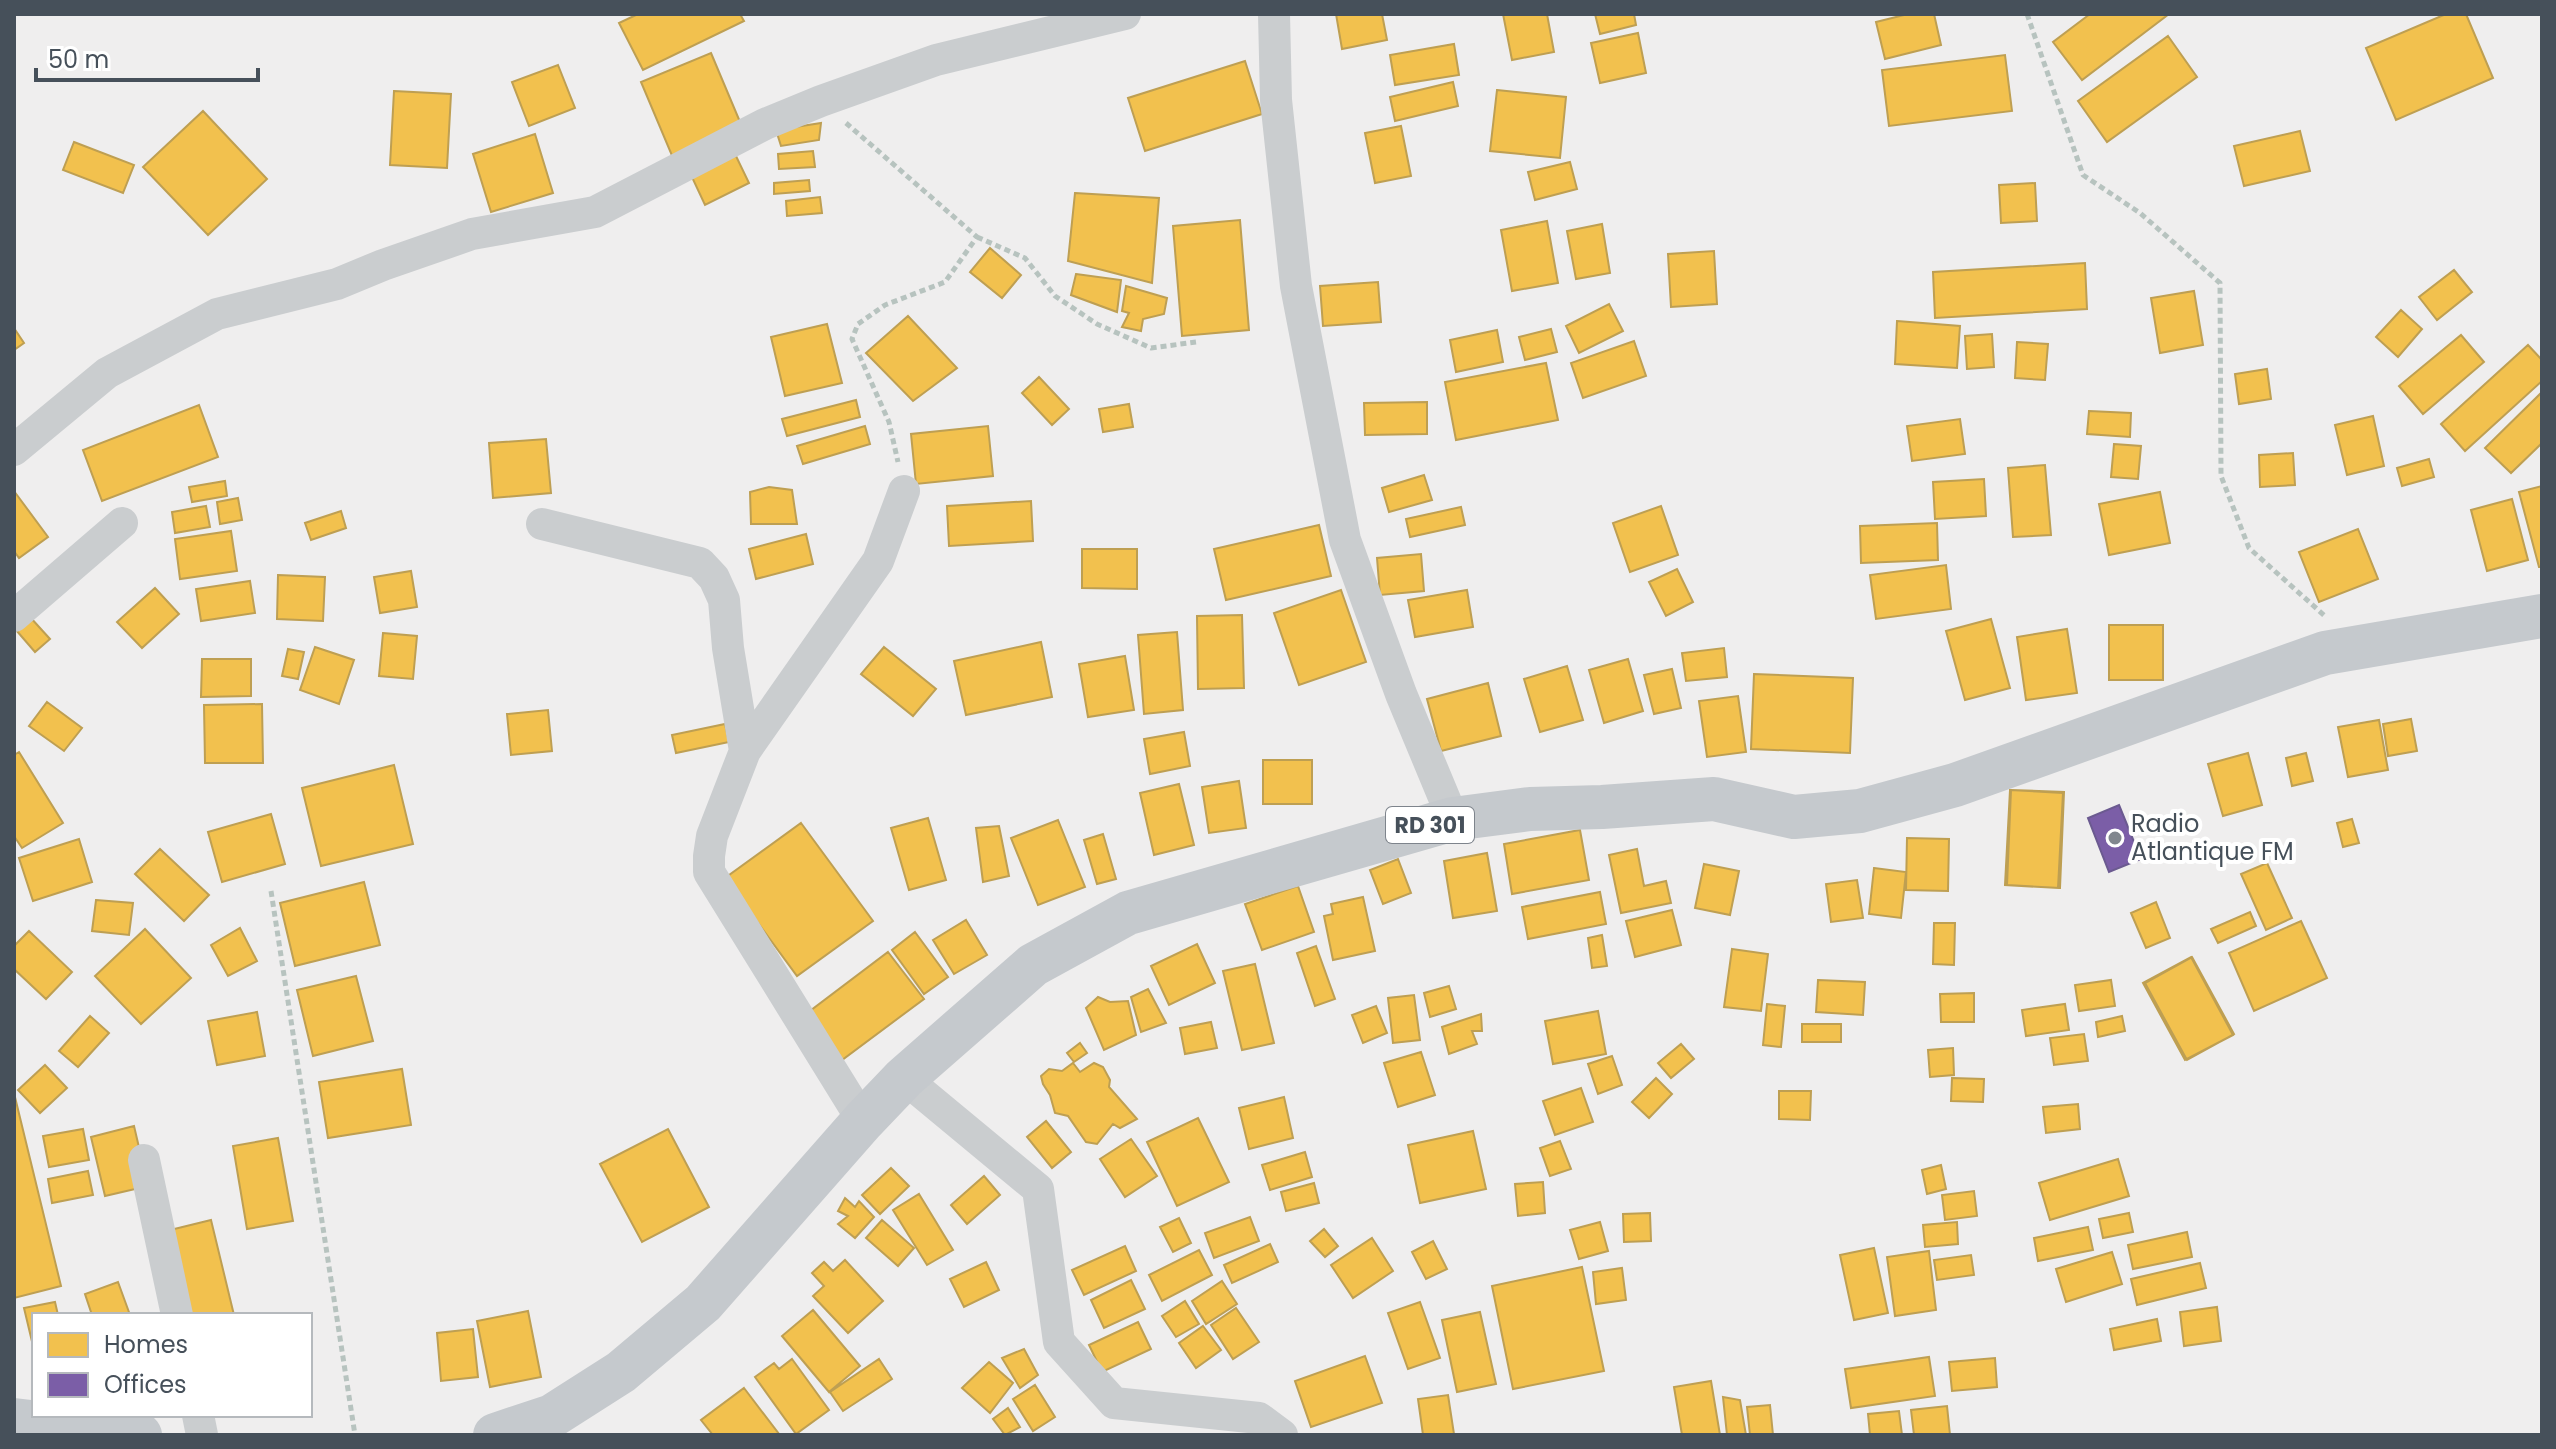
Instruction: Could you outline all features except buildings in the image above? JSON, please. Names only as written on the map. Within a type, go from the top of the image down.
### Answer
[{"type":"main road","name":"RD 301","points":[[495,1435],[552,1416],[621,1372],[703,1303],[904,1078],[1033,965],[1128,913],[1453,819],[1530,809],[1714,799],[1794,817],[1860,811],[1955,785],[2325,653],[2542,616]]},
{"type":"main road","points":[[14,1420],[140,1435]]},
{"type":"street","points":[[14,450],[107,373],[217,314],[337,284],[472,234],[595,212],[765,124],[821,101],[936,60],[1125,14]]},
{"type":"street","points":[[1274,14],[1276,100],[1296,286],[1345,540],[1401,694],[1453,819]]},
{"type":"street","points":[[863,1121],[709,872],[712,836],[745,751],[878,561],[904,491]]},
{"type":"street","points":[[14,616],[122,523]]},
{"type":"street","points":[[542,524],[700,563],[714,578],[724,600],[728,648],[745,751]]},
{"type":"street","points":[[904,1078],[1038,1189],[1059,1342],[1114,1403],[1268,1429]]},
{"type":"street","points":[[144,1160],[177,1313]]},
{"type":"path","points":[[2027,14],[2083,175],[2140,213],[2220,283],[2221,476],[2249,548],[2330,620],[2325,653]]},
{"type":"path","points":[[821,101],[977,237],[1025,258],[1055,296],[1097,324],[1151,348],[1196,342]]},
{"type":"path","points":[[904,491],[889,422],[852,339],[858,324],[885,305],[945,282],[977,237]]},
{"type":"path","points":[[271,891],[355,1435]]},
{"type":"place","name":"Radio Atlantique FM","points":[[2115,838]]}]
